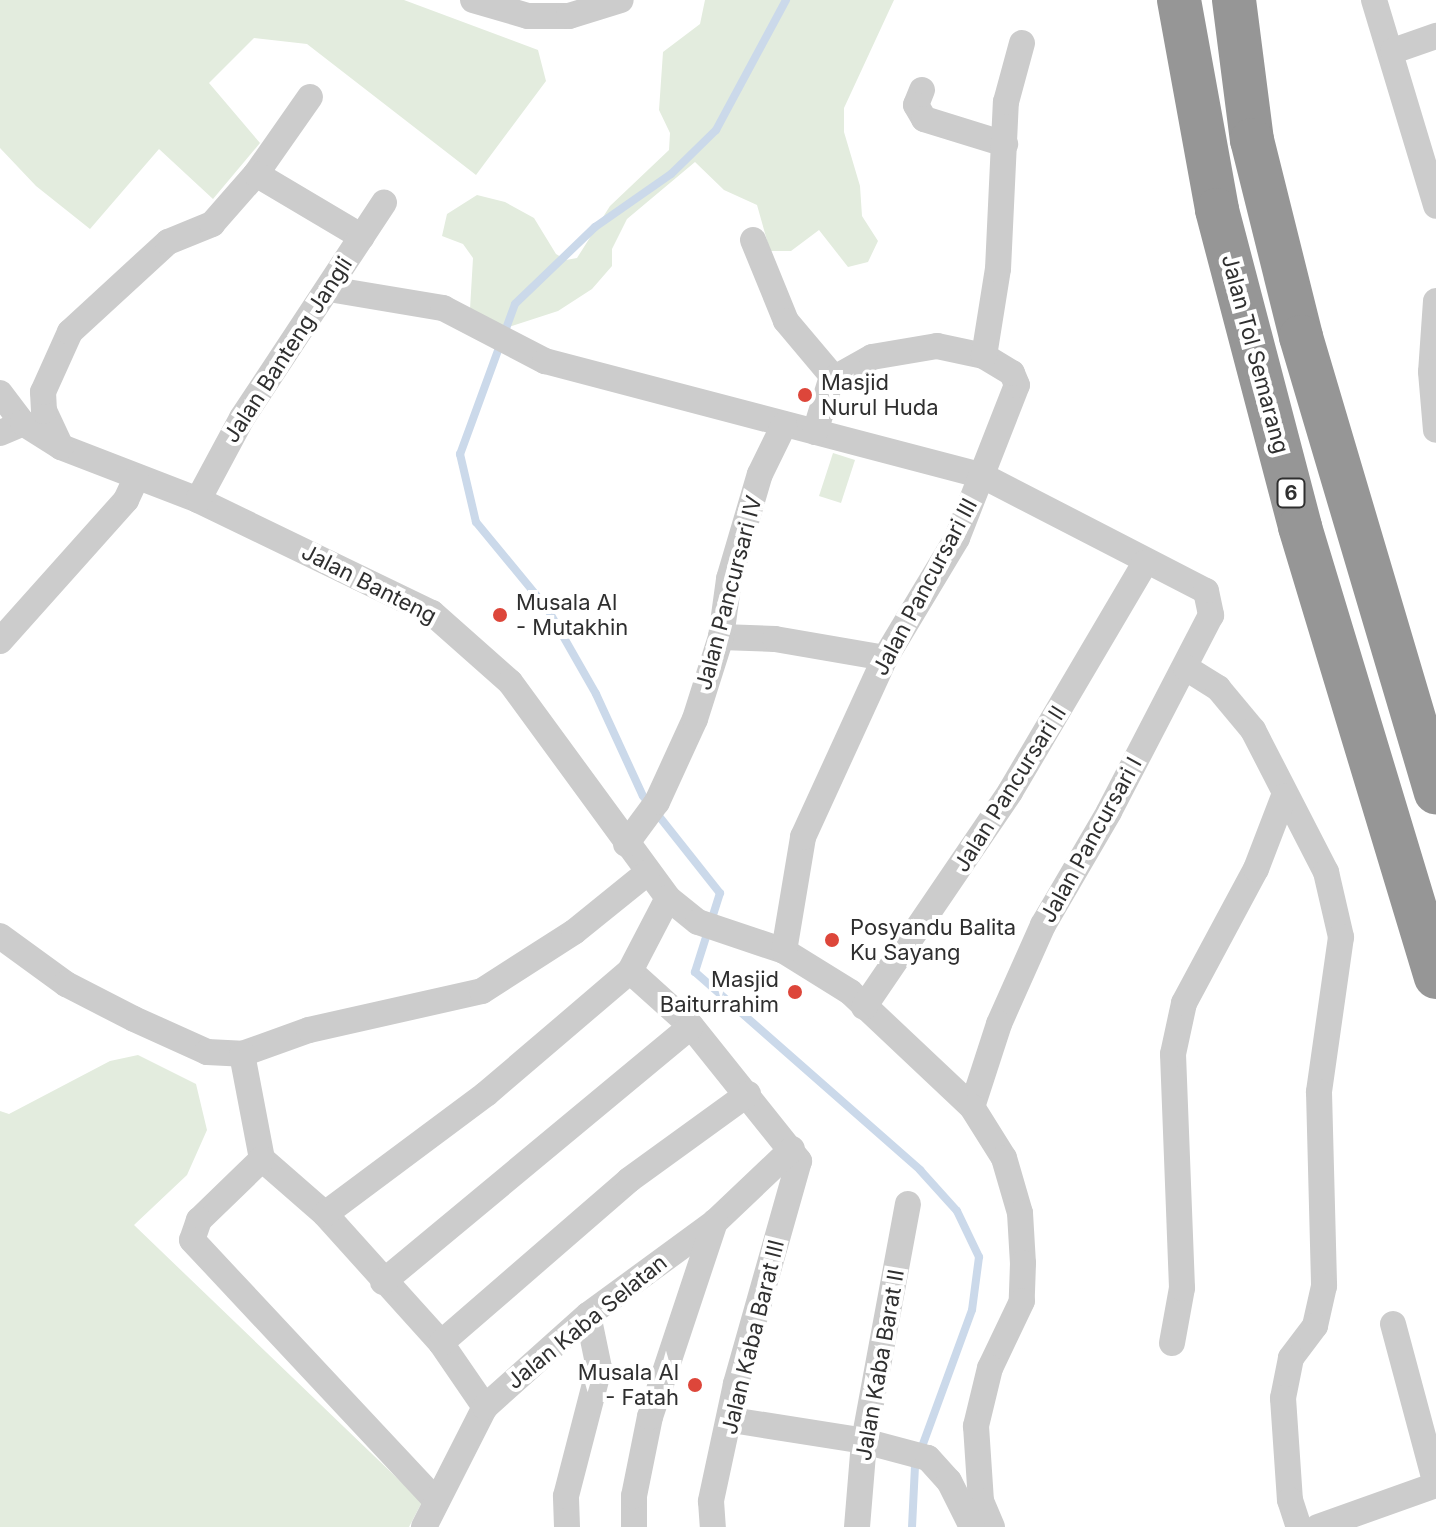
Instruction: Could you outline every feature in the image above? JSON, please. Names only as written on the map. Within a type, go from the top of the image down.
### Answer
[{"type":"highway","name":"Jalan Tol Semarang","points":[[1179,0],[1217,210],[1300,527],[1436,977]]},
{"type":"highway","points":[[1234,0],[1252,140],[1301,337],[1436,792]]},
{"type":"street","points":[[473,0],[528,16],[569,16],[621,0]]},
{"type":"street","points":[[1374,0],[1427,141],[1436,206]]},
{"type":"street","points":[[1393,51],[1436,36]]},
{"type":"street","points":[[815,432],[834,378],[872,357],[914,347],[937,346],[984,356],[998,269],[1006,102],[1022,43]]},
{"type":"street","points":[[922,90],[916,105],[924,119],[1005,144]]},
{"type":"street","points":[[61,447],[44,411],[43,392],[70,332],[168,242],[212,224],[256,174],[310,97]]},
{"type":"street","points":[[256,174],[362,237]]},
{"type":"street","name":"Jalan Banteng Jangli","points":[[198,500],[242,418],[384,203]]},
{"type":"street","points":[[753,240],[786,321],[834,378]]},
{"type":"street","points":[[329,289],[443,308],[529,355],[981,475],[1145,563]]},
{"type":"street","points":[[1436,301],[1431,372],[1436,430]]},
{"type":"street","name":"Jalan Pancursari III","points":[[784,951],[803,837],[885,658],[957,538],[1017,385],[1012,373],[984,356]]},
{"type":"street","points":[[0,393],[12,428]]},
{"type":"street","name":"Jalan Pancursari IV","points":[[626,844],[651,808],[695,719],[721,637],[741,539],[760,474],[784,425]]},
{"type":"street","name":"Jalan Banteng","points":[[12,428],[136,479],[198,500],[243,526],[399,594],[456,631],[510,682],[668,898],[698,922],[725,934],[784,951],[864,1007],[972,1107],[1004,1158],[1020,1213],[1023,1263],[1022,1301],[990,1368],[976,1426],[981,1501],[992,1527]]},
{"type":"street","points":[[0,641],[126,500],[136,479]]},
{"type":"street","name":"Jalan Pancursari I","points":[[972,1107],[999,1024],[1043,925],[1186,668],[1212,602],[1206,591],[1145,563]]},
{"type":"street","name":"Jalan Pancursari II","points":[[864,1007],[1010,792],[1145,563]]},
{"type":"street","points":[[721,637],[807,643],[885,658]]},
{"type":"street","points":[[1186,668],[1243,712],[1326,872],[1341,937],[1319,1092],[1324,1286],[1315,1326],[1291,1358],[1283,1398],[1290,1500],[1299,1527]]},
{"type":"street","points":[[1172,1343],[1182,1288],[1173,1054],[1184,1003],[1256,869],[1284,796]]},
{"type":"street","points":[[0,936],[66,984],[134,1019],[207,1052],[242,1054],[309,1030],[482,991],[574,932],[647,873]]},
{"type":"street","points":[[325,1214],[498,1085],[630,971],[668,898]]},
{"type":"street","points":[[630,971],[691,1026],[792,1149]]},
{"type":"street","points":[[383,1282],[691,1026]]},
{"type":"street","points":[[242,1054],[256,1146],[262,1159],[325,1214],[441,1343],[485,1407]]},
{"type":"street","points":[[441,1343],[629,1180],[748,1094]]},
{"type":"street","name":"Jalan Kaba Selatan","points":[[424,1527],[485,1407],[588,1315],[715,1222],[792,1149]]},
{"type":"street","name":"Jalan Kaba Barat III","points":[[713,1527],[711,1501],[732,1420],[736,1384],[798,1176],[799,1161],[792,1149]]},
{"type":"street","points":[[262,1159],[199,1220],[192,1240],[436,1501]]},
{"type":"street","name":"Jalan Kaba Barat II","points":[[857,1527],[864,1441],[908,1204]]},
{"type":"street","points":[[634,1527],[634,1496],[650,1417],[715,1222]]},
{"type":"street","points":[[567,1526],[566,1496],[599,1368],[588,1315]]},
{"type":"street","points":[[1318,1527],[1436,1484],[1393,1324]]},
{"type":"street","points":[[732,1420],[864,1441],[918,1455],[949,1481],[972,1527]]},
{"type":"shaded area","points":[[0,0],[404,0],[538,50],[546,81],[476,175],[307,44],[254,38],[209,83],[260,143],[213,199],[159,149],[90,229],[36,186],[0,148]]},
{"type":"shaded area","points":[[705,0],[894,0],[844,108],[844,132],[860,186],[862,216],[878,241],[868,262],[848,267],[819,230],[791,251],[770,251],[757,205],[724,190],[695,162],[627,219],[612,249],[612,266],[592,289],[558,311],[506,328],[470,309],[473,258],[463,244],[442,236],[447,214],[477,195],[505,202],[534,218],[556,254],[566,260],[577,258],[610,206],[669,150],[670,133],[659,110],[663,52],[700,24]]},
{"type":"shaded area","points":[[833,453],[855,460],[841,503],[819,496]]},
{"type":"shaded area","points":[[138,1055],[196,1084],[207,1130],[187,1175],[134,1225],[422,1502],[409,1527],[0,1527],[0,1111],[9,1114],[110,1061]]},
{"type":"waterway","points":[[786,0],[716,130],[671,174],[595,227],[515,304],[460,454],[476,522],[547,608],[596,694],[643,796],[720,893],[695,972],[920,1170],[957,1211],[979,1257],[972,1310],[915,1466],[912,1527]]},
{"type":"place","name":"Masjid Nurul Huda","points":[[805,395]]},
{"type":"place","name":"Musala Al - Mutakhin","points":[[500,615]]},
{"type":"place","name":"Posyandu Balita Ku Sayang","points":[[832,940]]},
{"type":"place","name":"Masjid Baiturrahim","points":[[795,992]]},
{"type":"place","name":"Musala Al - Fatah","points":[[695,1385]]}]
